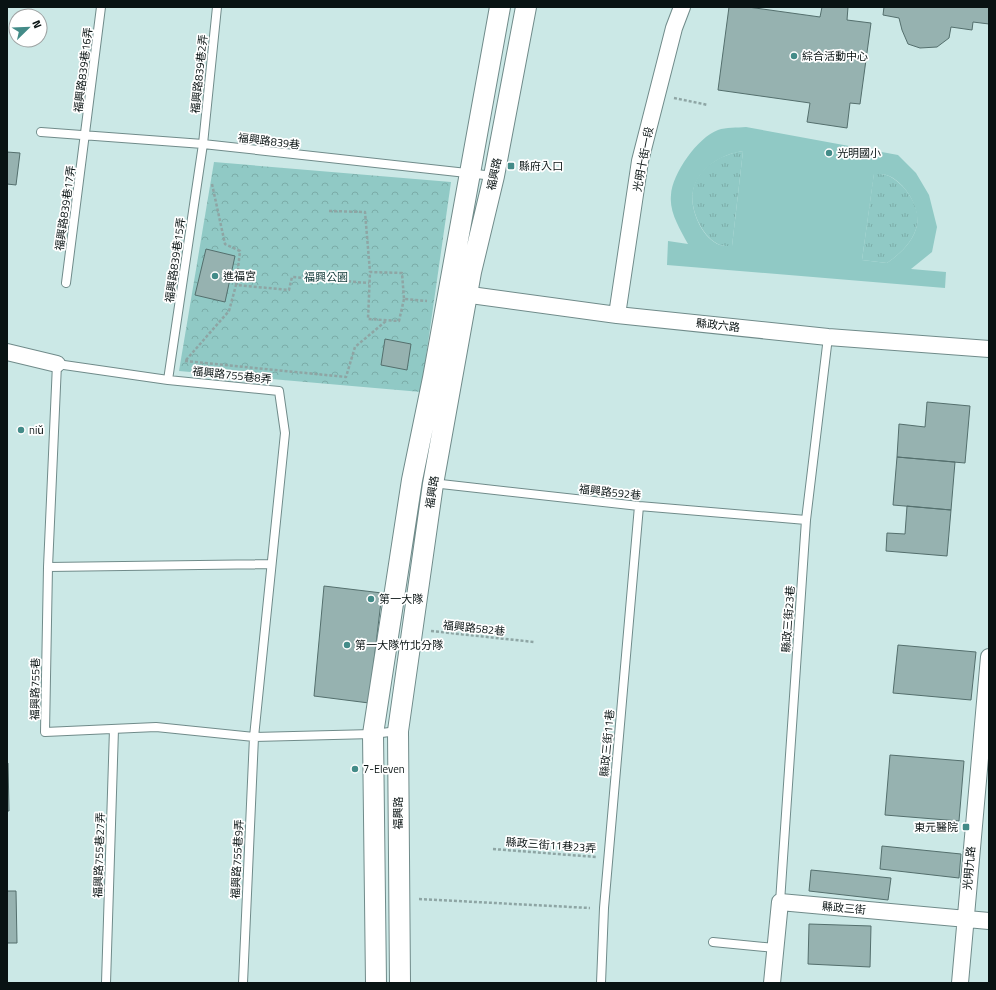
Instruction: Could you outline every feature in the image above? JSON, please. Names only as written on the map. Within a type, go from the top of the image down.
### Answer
[{"type":"street","name":"福興路","points":[[376,983],[387,901],[398,732],[413,629],[422,482],[433,378],[447,291],[470,175],[500,7]]},
{"type":"street","name":"福興路","points":[[400,983],[387,901],[373,734],[422,482],[494,176],[526,7]]},
{"type":"street","name":"光明十街一段","points":[[617,314],[640,161],[674,28],[682,7]]},
{"type":"street","name":"縣政六路","points":[[447,291],[467,295],[617,314],[828,337],[989,349]]},
{"type":"street","points":[[7,352],[57,364]]},
{"type":"street","name":"光明九路","points":[[960,983],[964,919],[989,657]]},
{"type":"street","points":[[772,983],[780,902]]},
{"type":"street","name":"縣政三街","points":[[780,902],[989,921]]},
{"type":"lane","name":"福興路839巷16弄","points":[[86,135],[101,7]]},
{"type":"lane","name":"福興路839巷2弄","points":[[203,144],[217,7]]},
{"type":"lane","name":"福興路839巷","points":[[41,132],[203,144],[470,175],[494,176]]},
{"type":"lane","name":"福興路839巷17弄","points":[[66,284],[86,135]]},
{"type":"lane","name":"福興路839巷15弄","points":[[168,380],[203,144]]},
{"type":"lane","name":"縣政三街23巷","points":[[780,902],[806,520],[828,337]]},
{"type":"lane","name":"福興路755巷8弄","points":[[57,364],[168,380],[279,391],[285,433],[254,737]]},
{"type":"lane","name":"福興路755巷","points":[[57,364],[48,567],[45,732],[156,727],[254,737],[398,732]]},
{"type":"lane","name":"福興路592巷","points":[[422,482],[639,506],[806,520]]},
{"type":"lane","name":"縣政三街11巷","points":[[601,983],[604,908],[639,506]]},
{"type":"lane","points":[[48,567],[271,564]]},
{"type":"lane","name":"福興路755巷27弄","points":[[106,983],[114,729]]},
{"type":"lane","name":"福興路755巷9弄","points":[[243,983],[254,737]]},
{"type":"lane","points":[[713,942],[775,948]]},
{"type":"path","points":[[672,97],[708,104]]},
{"type":"path","points":[[168,380],[229,311],[236,285],[240,251],[225,244],[212,182]]},
{"type":"path","points":[[329,211],[365,212],[370,272],[368,319],[400,322],[404,299],[402,273],[370,272]]},
{"type":"path","points":[[236,285],[289,290],[292,278],[369,283]]},
{"type":"path","points":[[404,299],[428,301]]},
{"type":"path","points":[[185,361],[346,377],[355,347],[386,321]]},
{"type":"path","name":"福興路582巷","points":[[413,629],[534,642]]},
{"type":"path","name":"縣政三街11巷23弄","points":[[493,849],[608,858]]},
{"type":"path","points":[[387,901],[604,908]]},
{"type":"green space","points":[[746,127],[898,155],[916,173],[929,195],[937,227],[932,252],[911,269],[946,272],[945,288],[667,265],[668,241],[688,244],[673,214],[671,201],[672,186],[681,167],[687,157],[702,140],[710,134],[721,129]],"holes":[[[743,151],[732,246],[721,245],[714,242],[702,230],[693,206],[693,191],[700,175],[705,169],[727,155]],[[874,174],[887,175],[901,184],[914,203],[916,211],[917,225],[910,242],[897,256],[887,263],[862,260]]]},
{"type":"green space","points":[[743,151],[732,246],[721,245],[708,236],[698,222],[693,205],[693,190],[705,168],[727,155]]},
{"type":"green space","name":"福興公園","points":[[214,162],[451,182],[421,392],[179,371]]},
{"type":"green space","points":[[874,173],[889,176],[901,184],[906,190],[917,211],[917,225],[910,242],[897,256],[887,263],[862,260]]},
{"type":"building","name":"綜合活動中心","points":[[729,7],[748,7],[820,17],[822,7],[848,7],[847,20],[871,23],[860,104],[850,103],[847,128],[807,122],[810,103],[718,90]]},
{"type":"building","points":[[884,7],[989,7],[989,24],[973,22],[972,30],[951,27],[949,38],[937,47],[920,48],[908,44],[899,18],[883,15]]},
{"type":"building","points":[[7,152],[20,153],[16,185],[7,184]]},
{"type":"building","name":"進福宮","points":[[206,249],[235,256],[225,302],[195,295]]},
{"type":"building","points":[[385,339],[411,344],[407,370],[381,365]]},
{"type":"building","points":[[927,402],[970,406],[965,463],[897,457],[899,424],[925,427]]},
{"type":"building","points":[[897,457],[955,462],[951,510],[893,505]]},
{"type":"building","points":[[907,506],[951,510],[947,556],[886,551],[887,533],[905,534]]},
{"type":"building","name":"第一大隊竹北分隊","points":[[324,586],[382,593],[369,703],[314,696]]},
{"type":"building","points":[[898,645],[976,652],[971,700],[893,693]]},
{"type":"building","points":[[890,755],[964,761],[959,821],[885,815]]},
{"type":"building","points":[[8,763],[9,811],[7,811]]},
{"type":"building","points":[[882,846],[961,854],[959,878],[880,869]]},
{"type":"building","points":[[811,870],[891,878],[888,900],[809,891]]},
{"type":"building","points":[[7,891],[16,891],[17,943],[7,943]]},
{"type":"building","points":[[809,924],[871,926],[870,967],[808,964]]},
{"type":"place","name":"綜合活動中心","points":[[794,56]]},
{"type":"place","name":"光明國小","points":[[829,153]]},
{"type":"place","name":"縣府入口","points":[[511,166]]},
{"type":"place","name":"進福宮","points":[[215,276]]},
{"type":"place","name":"niǔ","points":[[21,430]]},
{"type":"place","name":"第一大隊","points":[[371,599]]},
{"type":"place","name":"第一大隊竹北分隊","points":[[347,645]]},
{"type":"place","name":"7-Eleven","points":[[355,769]]},
{"type":"place","name":"東元醫院","points":[[966,827]]}]
